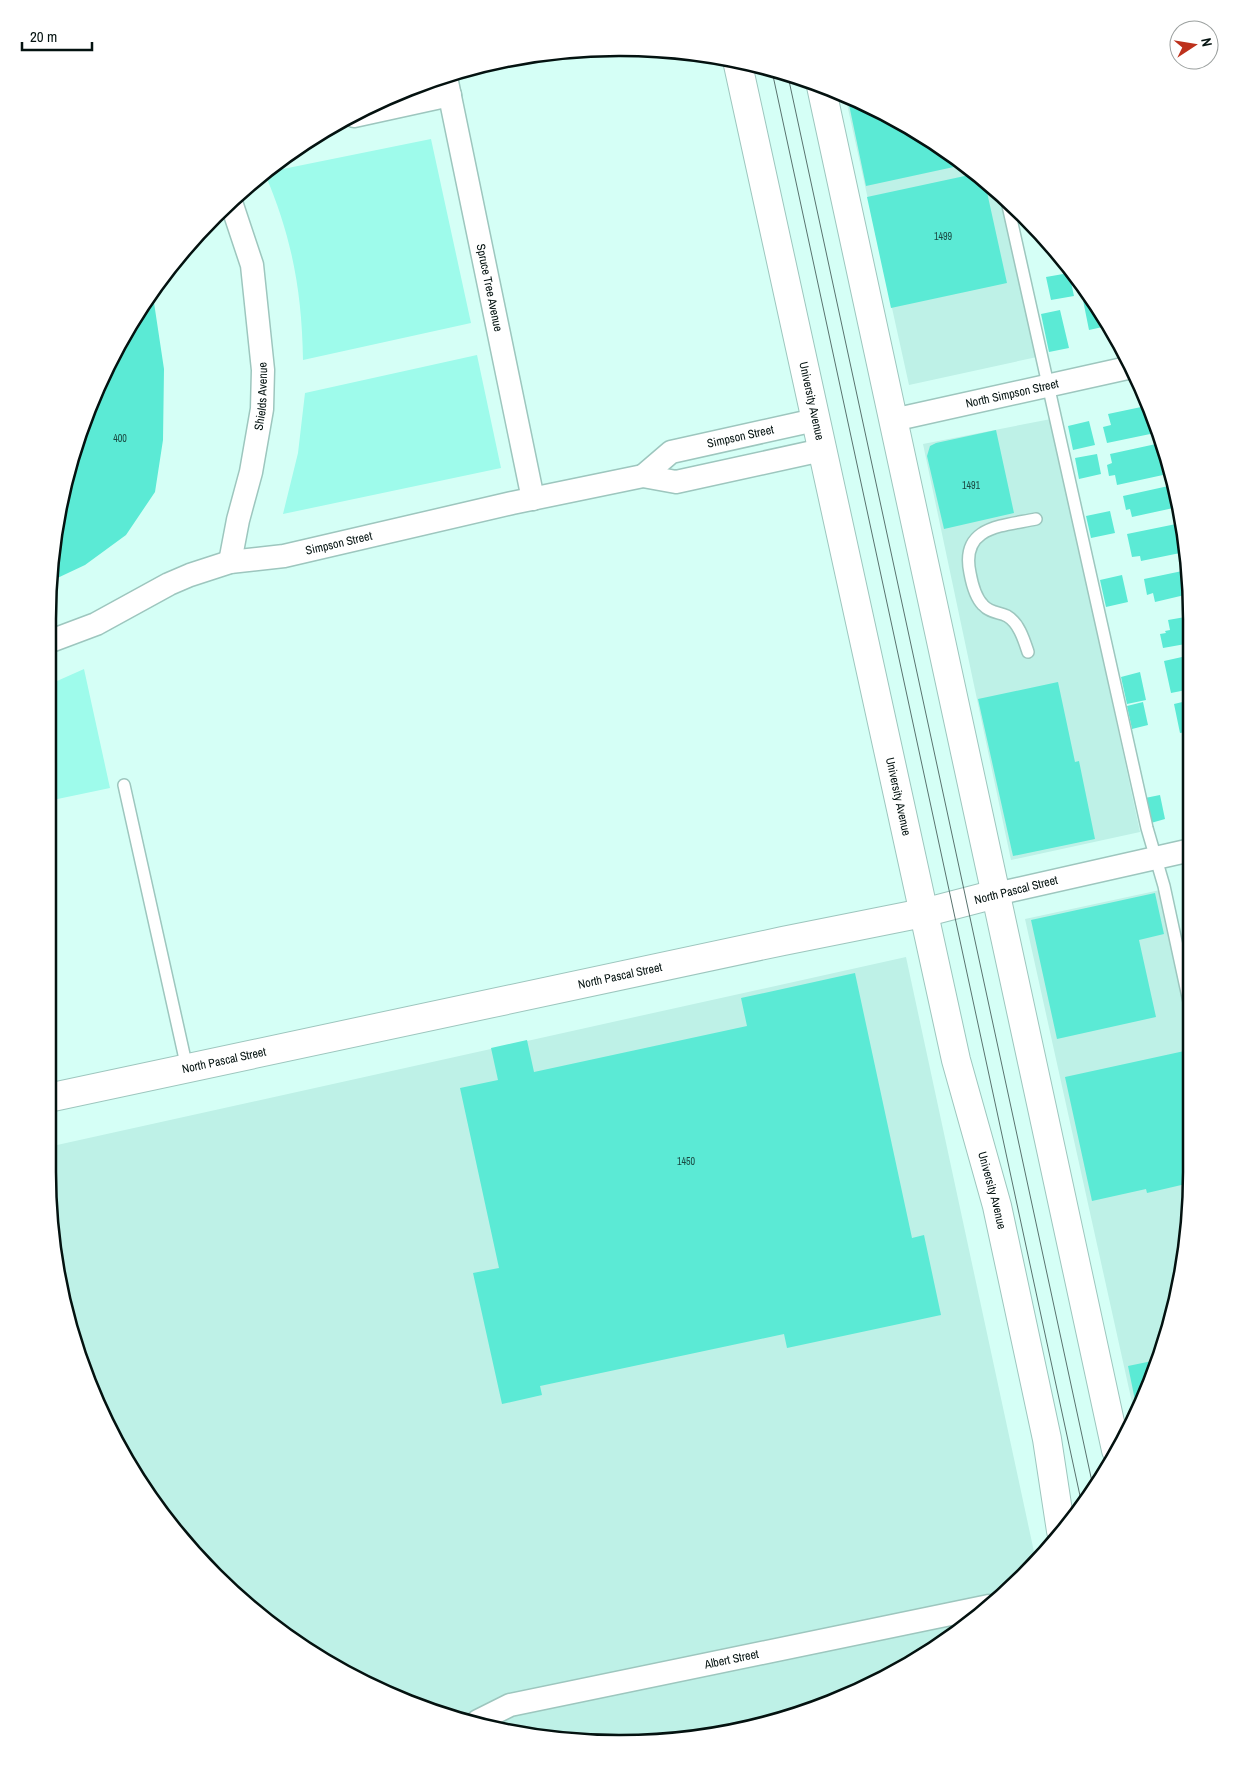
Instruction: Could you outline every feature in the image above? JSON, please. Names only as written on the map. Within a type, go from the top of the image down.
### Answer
[{"type":"main road","name":"University Avenue","points":[[739,69],[956,1060],[997,1206],[1047,1439],[1060,1522]]},
{"type":"main road","points":[[823,94],[1114,1441]]},
{"type":"main road","name":"North Pascal Street","points":[[56,1096],[783,941],[923,914],[996,894]]},
{"type":"street","points":[[395,103],[448,86]]},
{"type":"street","name":"Spruce Tree Avenue","points":[[448,86],[533,499]]},
{"type":"street","name":"Shields Avenue","points":[[230,562],[238,520],[251,472],[262,409],[263,370],[252,265],[233,209]]},
{"type":"street","name":"North Simpson Street","points":[[893,420],[1124,369]]},
{"type":"street","name":"Simpson Street","points":[[643,476],[671,452],[815,420]]},
{"type":"street","name":"Simpson Street","points":[[56,639],[96,624],[183,578],[230,562],[284,556],[643,476],[676,482],[822,450]]},
{"type":"street","name":"North Pascal Street","points":[[996,894],[1183,852]]},
{"type":"street","name":"Albert Street","points":[[484,1718],[510,1705],[973,1609]]},
{"type":"lane","points":[[1010,213],[1147,828],[1164,886],[1183,971]]},
{"type":"lane","points":[[1028,652],[1022,634],[1012,620],[990,611],[982,605],[976,594],[968,560],[970,545],[988,529],[1036,519]]},
{"type":"lane","points":[[124,784],[187,1069]]},
{"type":"shaded area","points":[[847,104],[869,114],[932,151],[1003,207],[1037,357],[909,385]]},
{"type":"shaded area","points":[[1051,419],[1140,832],[1011,860],[923,444]]},
{"type":"shaded area","points":[[1160,890],[1183,1001],[1182,1208],[1178,1245],[1164,1317],[1153,1353],[1132,1404],[1025,919]]},
{"type":"shaded area","points":[[906,957],[1034,1553],[991,1595],[962,1618],[932,1640],[869,1677],[801,1705],[729,1724],[656,1734],[583,1734],[546,1730],[474,1716],[404,1692],[370,1677],[307,1640],[248,1595],[196,1543],[151,1484],[114,1421],[86,1353],[75,1317],[61,1245],[57,1208],[56,1145]]},
{"type":"green space","points":[[431,139],[471,323],[303,360],[298,288],[294,265],[282,220],[268,180],[282,169]]},
{"type":"green space","points":[[477,355],[501,468],[283,514],[298,453],[305,393]]},
{"type":"green space","points":[[84,669],[110,788],[56,799],[56,681]]},
{"type":"building","points":[[849,105],[901,132],[954,167],[866,186]]},
{"type":"building","points":[[966,176],[987,193],[1007,283],[891,308],[867,197]]},
{"type":"building","points":[[1064,274],[1072,284],[1074,296],[1051,300],[1046,277]]},
{"type":"building","points":[[1083,300],[1101,327],[1089,330]]},
{"type":"building","points":[[154,303],[164,369],[163,440],[155,492],[126,535],[85,565],[58,578],[67,510],[75,474],[86,438],[114,370]]},
{"type":"building","points":[[1060,310],[1069,348],[1049,352],[1041,314]]},
{"type":"building","points":[[1141,407],[1151,434],[1107,443],[1103,427],[1111,425],[1108,414]]},
{"type":"building","points":[[1089,421],[1095,445],[1073,450],[1068,426]]},
{"type":"building","points":[[996,430],[1014,513],[944,529],[927,456],[930,446],[936,443]]},
{"type":"building","points":[[1155,444],[1163,475],[1117,485],[1115,475],[1109,476],[1107,465],[1112,463],[1110,454]]},
{"type":"building","points":[[1097,454],[1101,474],[1079,479],[1075,458]]},
{"type":"building","points":[[1167,486],[1172,508],[1132,517],[1130,509],[1126,510],[1123,496]]},
{"type":"building","points":[[1110,511],[1115,533],[1091,538],[1086,516]]},
{"type":"building","points":[[1174,524],[1179,553],[1141,561],[1140,556],[1132,557],[1127,534]]},
{"type":"building","points":[[1181,571],[1182,596],[1155,602],[1153,593],[1147,595],[1144,579]]},
{"type":"building","points":[[1122,575],[1128,602],[1106,607],[1100,580]]},
{"type":"building","points":[[1183,617],[1183,644],[1163,648],[1160,634],[1170,630],[1168,620]]},
{"type":"building","points":[[1183,657],[1183,691],[1171,693],[1164,661]]},
{"type":"building","points":[[1140,672],[1146,700],[1127,704],[1121,677]]},
{"type":"building","points":[[1058,682],[1075,762],[1079,761],[1095,839],[1013,856],[978,699]]},
{"type":"building","points":[[1143,702],[1148,725],[1132,729],[1127,706]]},
{"type":"building","points":[[1183,702],[1183,732],[1180,733],[1174,704]]},
{"type":"building","points":[[1160,795],[1165,819],[1151,823],[1145,798]]},
{"type":"building","points":[[1155,893],[1164,934],[1139,940],[1156,1017],[1057,1039],[1031,920]]},
{"type":"building","points":[[855,973],[912,1238],[924,1235],[941,1315],[787,1348],[784,1334],[540,1386],[542,1395],[502,1404],[473,1273],[499,1268],[460,1088],[498,1080],[491,1048],[527,1040],[534,1072],[747,1026],[741,998]]},
{"type":"building","points":[[1183,1051],[1183,1185],[1147,1193],[1146,1189],[1092,1201],[1065,1077]]},
{"type":"building","points":[[1150,1362],[1135,1399],[1128,1366]]},
{"type":"tram line","points":[[773,78],[1080,1495]]},
{"type":"tram line","points":[[789,82],[1091,1479]]}]
